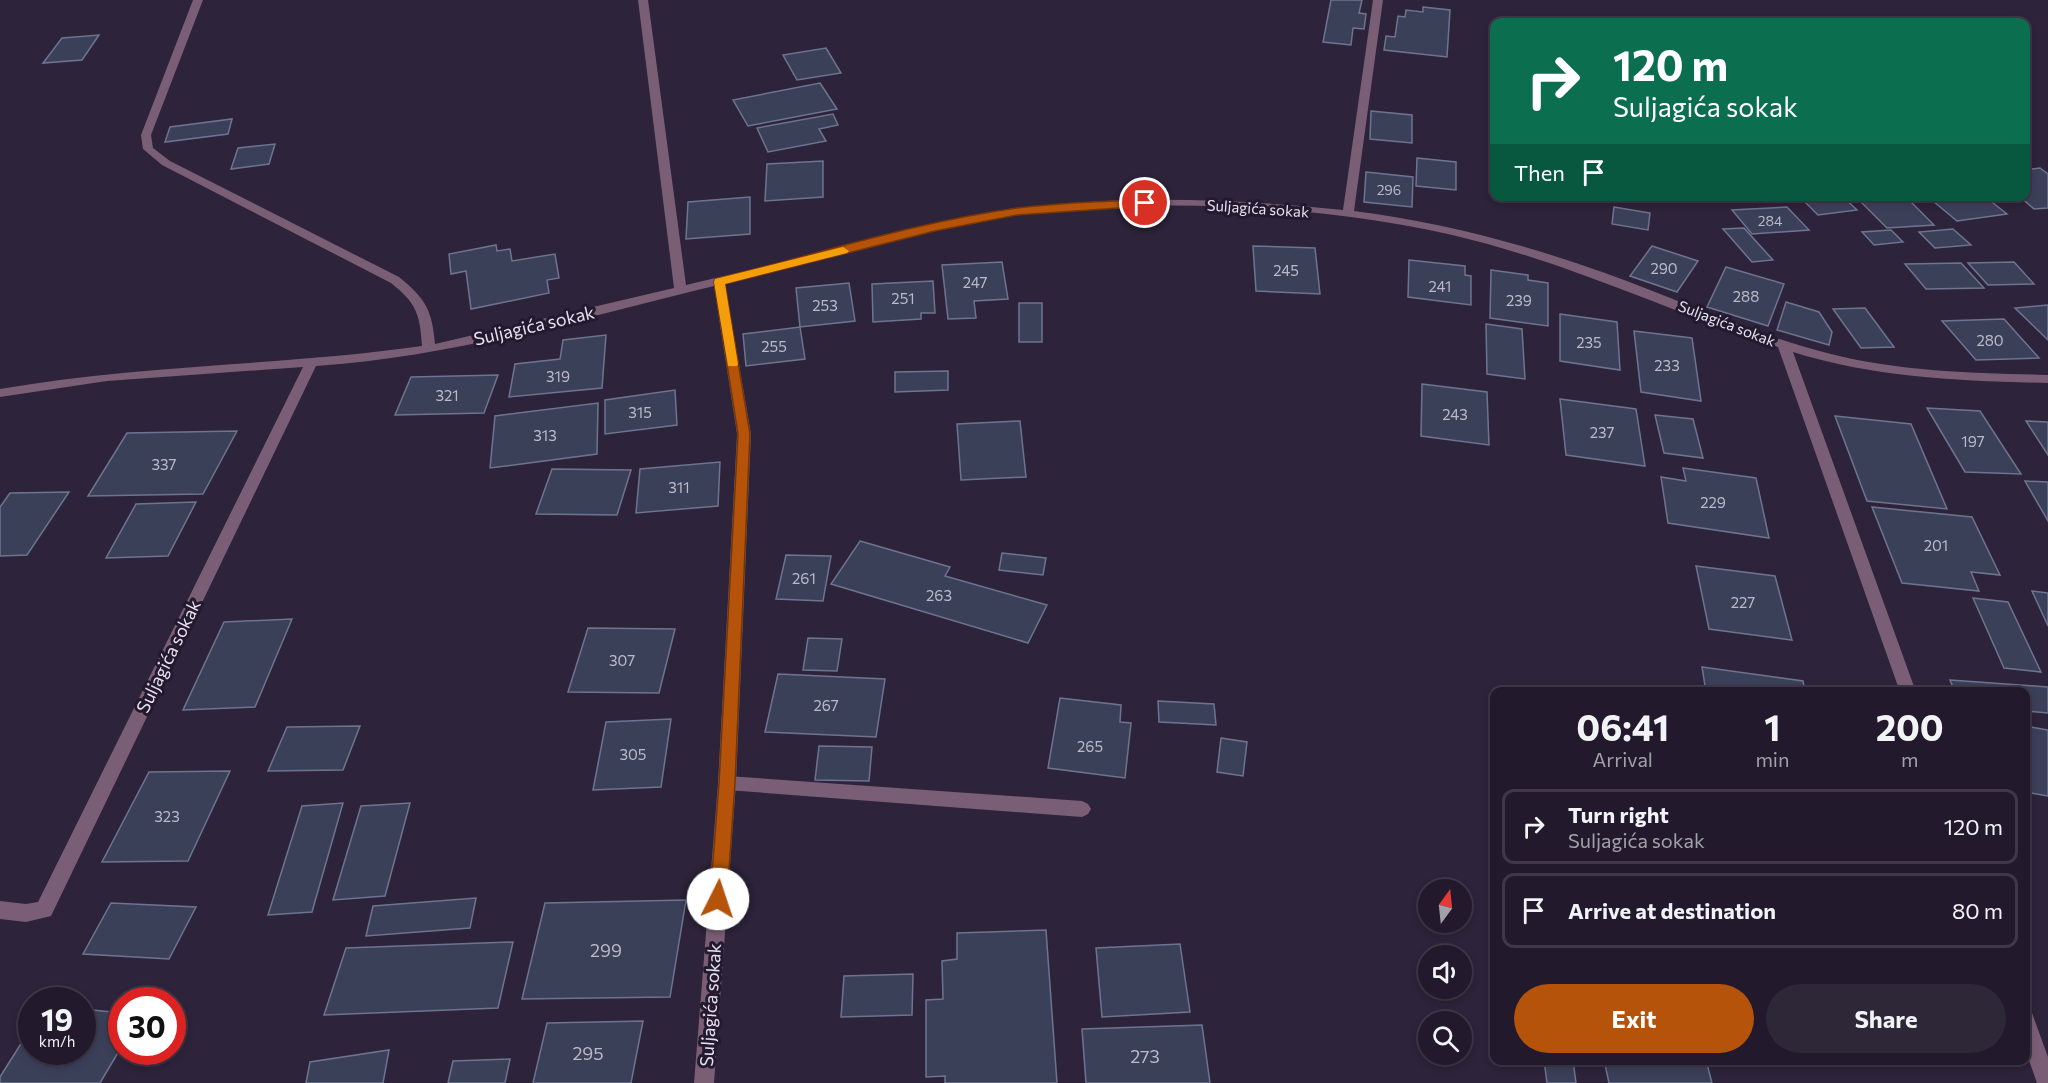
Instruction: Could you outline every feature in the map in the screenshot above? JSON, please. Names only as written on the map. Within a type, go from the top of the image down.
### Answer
[{"type":"street","points":[[198,0],[147,135],[148,149],[166,163],[394,280],[414,295],[427,313],[429,349]]},
{"type":"street","points":[[643,0],[681,291]]},
{"type":"street","points":[[1348,214],[1378,0]]},
{"type":"street","name":"Suljagića sokak","points":[[0,393],[54,381],[312,362],[429,349],[719,282],[935,227],[1017,212],[1091,205],[1199,204],[1348,214],[1425,225],[1497,243],[1598,275],[1784,345],[1889,371],[2048,379]]},
{"type":"street","name":"Suljagića sokak","points":[[704,1083],[727,783],[744,434],[719,282]]},
{"type":"street","name":"Suljagića sokak","points":[[1784,345],[1906,687]]},
{"type":"street","name":"Suljagića sokak","points":[[0,910],[26,912],[44,910],[312,362]]},
{"type":"street","points":[[727,783],[1082,809]]},
{"type":"street","points":[[2030,1034],[2048,1083]]},
{"type":"building","points":[[1331,0],[1362,0],[1359,13],[1366,14],[1364,29],[1353,28],[1351,45],[1323,42]]},
{"type":"building","points":[[1423,7],[1450,10],[1447,57],[1384,50],[1386,36],[1395,37],[1398,16],[1405,17],[1406,10],[1423,12]]},
{"type":"building","points":[[99,35],[82,60],[43,63],[62,38]]},
{"type":"building","points":[[826,48],[841,73],[797,80],[783,55]]},
{"type":"building","points":[[820,83],[837,109],[748,126],[733,100]]},
{"type":"building","points":[[1371,111],[1412,115],[1412,143],[1370,139]]},
{"type":"building","points":[[833,114],[838,125],[819,129],[826,141],[768,152],[757,128]]},
{"type":"building","points":[[232,119],[228,134],[165,142],[170,127]]},
{"type":"building","points":[[275,144],[269,164],[231,169],[238,148]]},
{"type":"building","points":[[1417,158],[1456,162],[1456,190],[1416,186]]},
{"type":"building","points":[[823,161],[823,197],[765,201],[767,164]]},
{"type":"building","points":[[2040,168],[2048,174],[2048,208],[2034,209],[2025,201],[2030,201],[2030,169]]},
{"type":"building","points":[[1366,172],[1413,177],[1412,207],[1364,202]]},
{"type":"building","points":[[750,197],[750,234],[686,239],[688,202]]},
{"type":"building","points":[[1804,201],[1847,201],[1857,210],[1818,215]]},
{"type":"building","points":[[1860,201],[1910,201],[1934,225],[1887,228]]},
{"type":"building","points":[[1933,201],[1990,201],[2007,214],[1957,221]]},
{"type":"building","points":[[1614,207],[1650,213],[1648,230],[1612,224]]},
{"type":"building","points":[[1787,207],[1809,230],[1752,234],[1732,210]]},
{"type":"building","points":[[1744,228],[1773,260],[1752,262],[1723,229]]},
{"type":"building","points":[[1953,229],[1971,245],[1935,248],[1919,232]]},
{"type":"building","points":[[1891,230],[1903,242],[1874,245],[1862,232]]},
{"type":"building","points":[[496,245],[497,251],[510,249],[512,261],[555,254],[559,278],[547,280],[549,293],[471,309],[466,271],[451,274],[449,254]]},
{"type":"building","points":[[1253,246],[1315,248],[1320,294],[1256,291]]},
{"type":"building","points":[[1652,246],[1698,261],[1677,292],[1630,276]]},
{"type":"building","points":[[1409,260],[1465,266],[1465,275],[1471,276],[1471,305],[1408,297]]},
{"type":"building","points":[[1002,262],[1008,299],[974,301],[976,318],[948,319],[942,265]]},
{"type":"building","points":[[2014,262],[2034,284],[1988,285],[1968,263]]},
{"type":"building","points":[[1961,263],[1984,288],[1926,289],[1905,264]]},
{"type":"building","points":[[1726,267],[1784,284],[1768,326],[1707,307]]},
{"type":"building","points":[[1491,270],[1528,275],[1528,280],[1548,283],[1548,326],[1490,318]]},
{"type":"building","points":[[933,281],[935,313],[921,313],[921,319],[873,322],[872,284]]},
{"type":"building","points":[[849,283],[855,321],[800,327],[796,288]]},
{"type":"building","points":[[1786,302],[1819,312],[1832,332],[1829,345],[1777,330]]},
{"type":"building","points":[[1019,303],[1042,303],[1042,342],[1019,342]]},
{"type":"building","points":[[2048,305],[2048,340],[2015,308]]},
{"type":"building","points":[[1865,308],[1894,347],[1861,348],[1833,309]]},
{"type":"building","points":[[1560,314],[1617,322],[1620,370],[1560,361]]},
{"type":"building","points":[[2004,319],[2039,358],[1976,360],[1942,321]]},
{"type":"building","points":[[1486,324],[1522,329],[1525,379],[1487,374]]},
{"type":"building","points":[[800,327],[805,359],[746,366],[743,334]]},
{"type":"building","points":[[1634,331],[1692,338],[1701,401],[1641,392]]},
{"type":"building","points":[[606,335],[602,388],[509,397],[515,364],[560,359],[563,340]]},
{"type":"building","points":[[948,371],[948,390],[895,392],[895,372]]},
{"type":"building","points":[[498,375],[484,413],[395,415],[411,377]]},
{"type":"building","points":[[1422,384],[1487,392],[1489,445],[1421,436]]},
{"type":"building","points":[[675,390],[677,425],[605,434],[605,400]]},
{"type":"building","points":[[1560,399],[1636,409],[1645,466],[1566,455]]},
{"type":"building","points":[[598,403],[597,454],[490,468],[495,416]]},
{"type":"building","points":[[1927,408],[1980,411],[2021,474],[1965,472]]},
{"type":"building","points":[[1655,415],[1693,419],[1703,458],[1664,453]]},
{"type":"building","points":[[1835,416],[1911,424],[1947,509],[1867,501]]},
{"type":"building","points":[[1020,421],[1026,477],[961,480],[957,424]]},
{"type":"building","points":[[2026,421],[2048,422],[2048,455]]},
{"type":"building","points":[[237,431],[203,494],[88,496],[127,433]]},
{"type":"building","points":[[720,462],[718,506],[636,513],[640,469]]},
{"type":"building","points":[[1683,468],[1756,478],[1769,538],[1668,523],[1661,477],[1686,481]]},
{"type":"building","points":[[552,469],[631,470],[617,515],[536,514]]},
{"type":"building","points":[[2025,481],[2048,482],[2048,521]]},
{"type":"building","points":[[69,492],[27,555],[0,556],[0,507],[10,493]]},
{"type":"building","points":[[196,502],[168,556],[106,558],[136,504]]},
{"type":"building","points":[[1872,507],[1972,517],[2000,575],[1971,572],[1979,591],[1902,583]]},
{"type":"building","points":[[860,541],[950,567],[945,576],[1047,605],[1028,643],[831,584]]},
{"type":"building","points":[[1002,553],[1046,558],[1043,575],[999,570]]},
{"type":"building","points":[[786,555],[831,556],[823,601],[776,599]]},
{"type":"building","points":[[1696,566],[1775,576],[1792,640],[1709,629]]},
{"type":"building","points":[[2032,591],[2048,593],[2048,626]]},
{"type":"building","points":[[1973,598],[2008,602],[2041,672],[2004,668]]},
{"type":"building","points":[[292,619],[255,707],[183,710],[224,622]]},
{"type":"building","points":[[588,628],[675,629],[659,693],[568,692]]},
{"type":"building","points":[[808,638],[842,639],[837,671],[803,670]]},
{"type":"building","points":[[1702,667],[1803,681],[1804,687],[1705,687]]},
{"type":"building","points":[[778,674],[885,679],[876,737],[765,732]]},
{"type":"building","points":[[1950,680],[2048,687],[2048,713],[2030,711],[2030,687],[1953,687]]},
{"type":"building","points":[[1060,698],[1121,705],[1120,722],[1131,723],[1125,778],[1048,768]]},
{"type":"building","points":[[1158,701],[1214,704],[1216,725],[1159,722]]},
{"type":"building","points":[[671,719],[661,787],[593,790],[606,722]]},
{"type":"building","points":[[360,726],[343,770],[268,771],[287,727]]},
{"type":"building","points":[[2030,727],[2048,730],[2048,796],[2030,793]]},
{"type":"building","points":[[1221,738],[1247,742],[1243,776],[1217,772]]},
{"type":"building","points":[[819,746],[872,747],[869,781],[815,780]]},
{"type":"building","points":[[230,771],[188,861],[102,862],[149,772]]},
{"type":"building","points":[[343,803],[312,912],[268,915],[302,806]]},
{"type":"building","points":[[410,803],[385,896],[333,900],[361,806]]},
{"type":"building","points":[[476,898],[470,928],[366,936],[373,906]]},
{"type":"building","points":[[686,900],[670,997],[522,999],[545,903]]},
{"type":"building","points":[[111,903],[196,907],[169,959],[83,954]]},
{"type":"building","points":[[1046,930],[1057,1083],[945,1083],[945,1076],[926,1077],[926,1000],[943,999],[942,961],[957,959],[957,933]]},
{"type":"building","points":[[513,942],[498,1008],[324,1015],[346,948]]},
{"type":"building","points":[[1180,944],[1190,1012],[1102,1017],[1096,948]]},
{"type":"building","points":[[913,974],[912,1015],[841,1017],[844,976]]},
{"type":"building","points":[[96,1010],[108,1012],[108,1065],[111,1065],[100,1083],[0,1083],[0,1077],[18,1048],[18,1065],[96,1065]]},
{"type":"building","points":[[643,1021],[631,1083],[533,1083],[547,1023]]},
{"type":"building","points":[[1202,1025],[1210,1083],[1086,1083],[1082,1029]]},
{"type":"building","points":[[389,1050],[383,1083],[306,1083],[310,1062]]},
{"type":"building","points":[[510,1059],[505,1083],[448,1083],[453,1061]]},
{"type":"building","points":[[1545,1065],[1574,1065],[1576,1083],[1547,1083]]},
{"type":"building","points":[[1605,1065],[1707,1065],[1712,1083],[1609,1083]]},
{"type":"slow traffic","points":[[732,364],[719,282],[843,251]]},
{"type":"route","points":[[718,899],[727,783],[744,434],[719,282],[935,227],[1017,212],[1145,203]]}]
